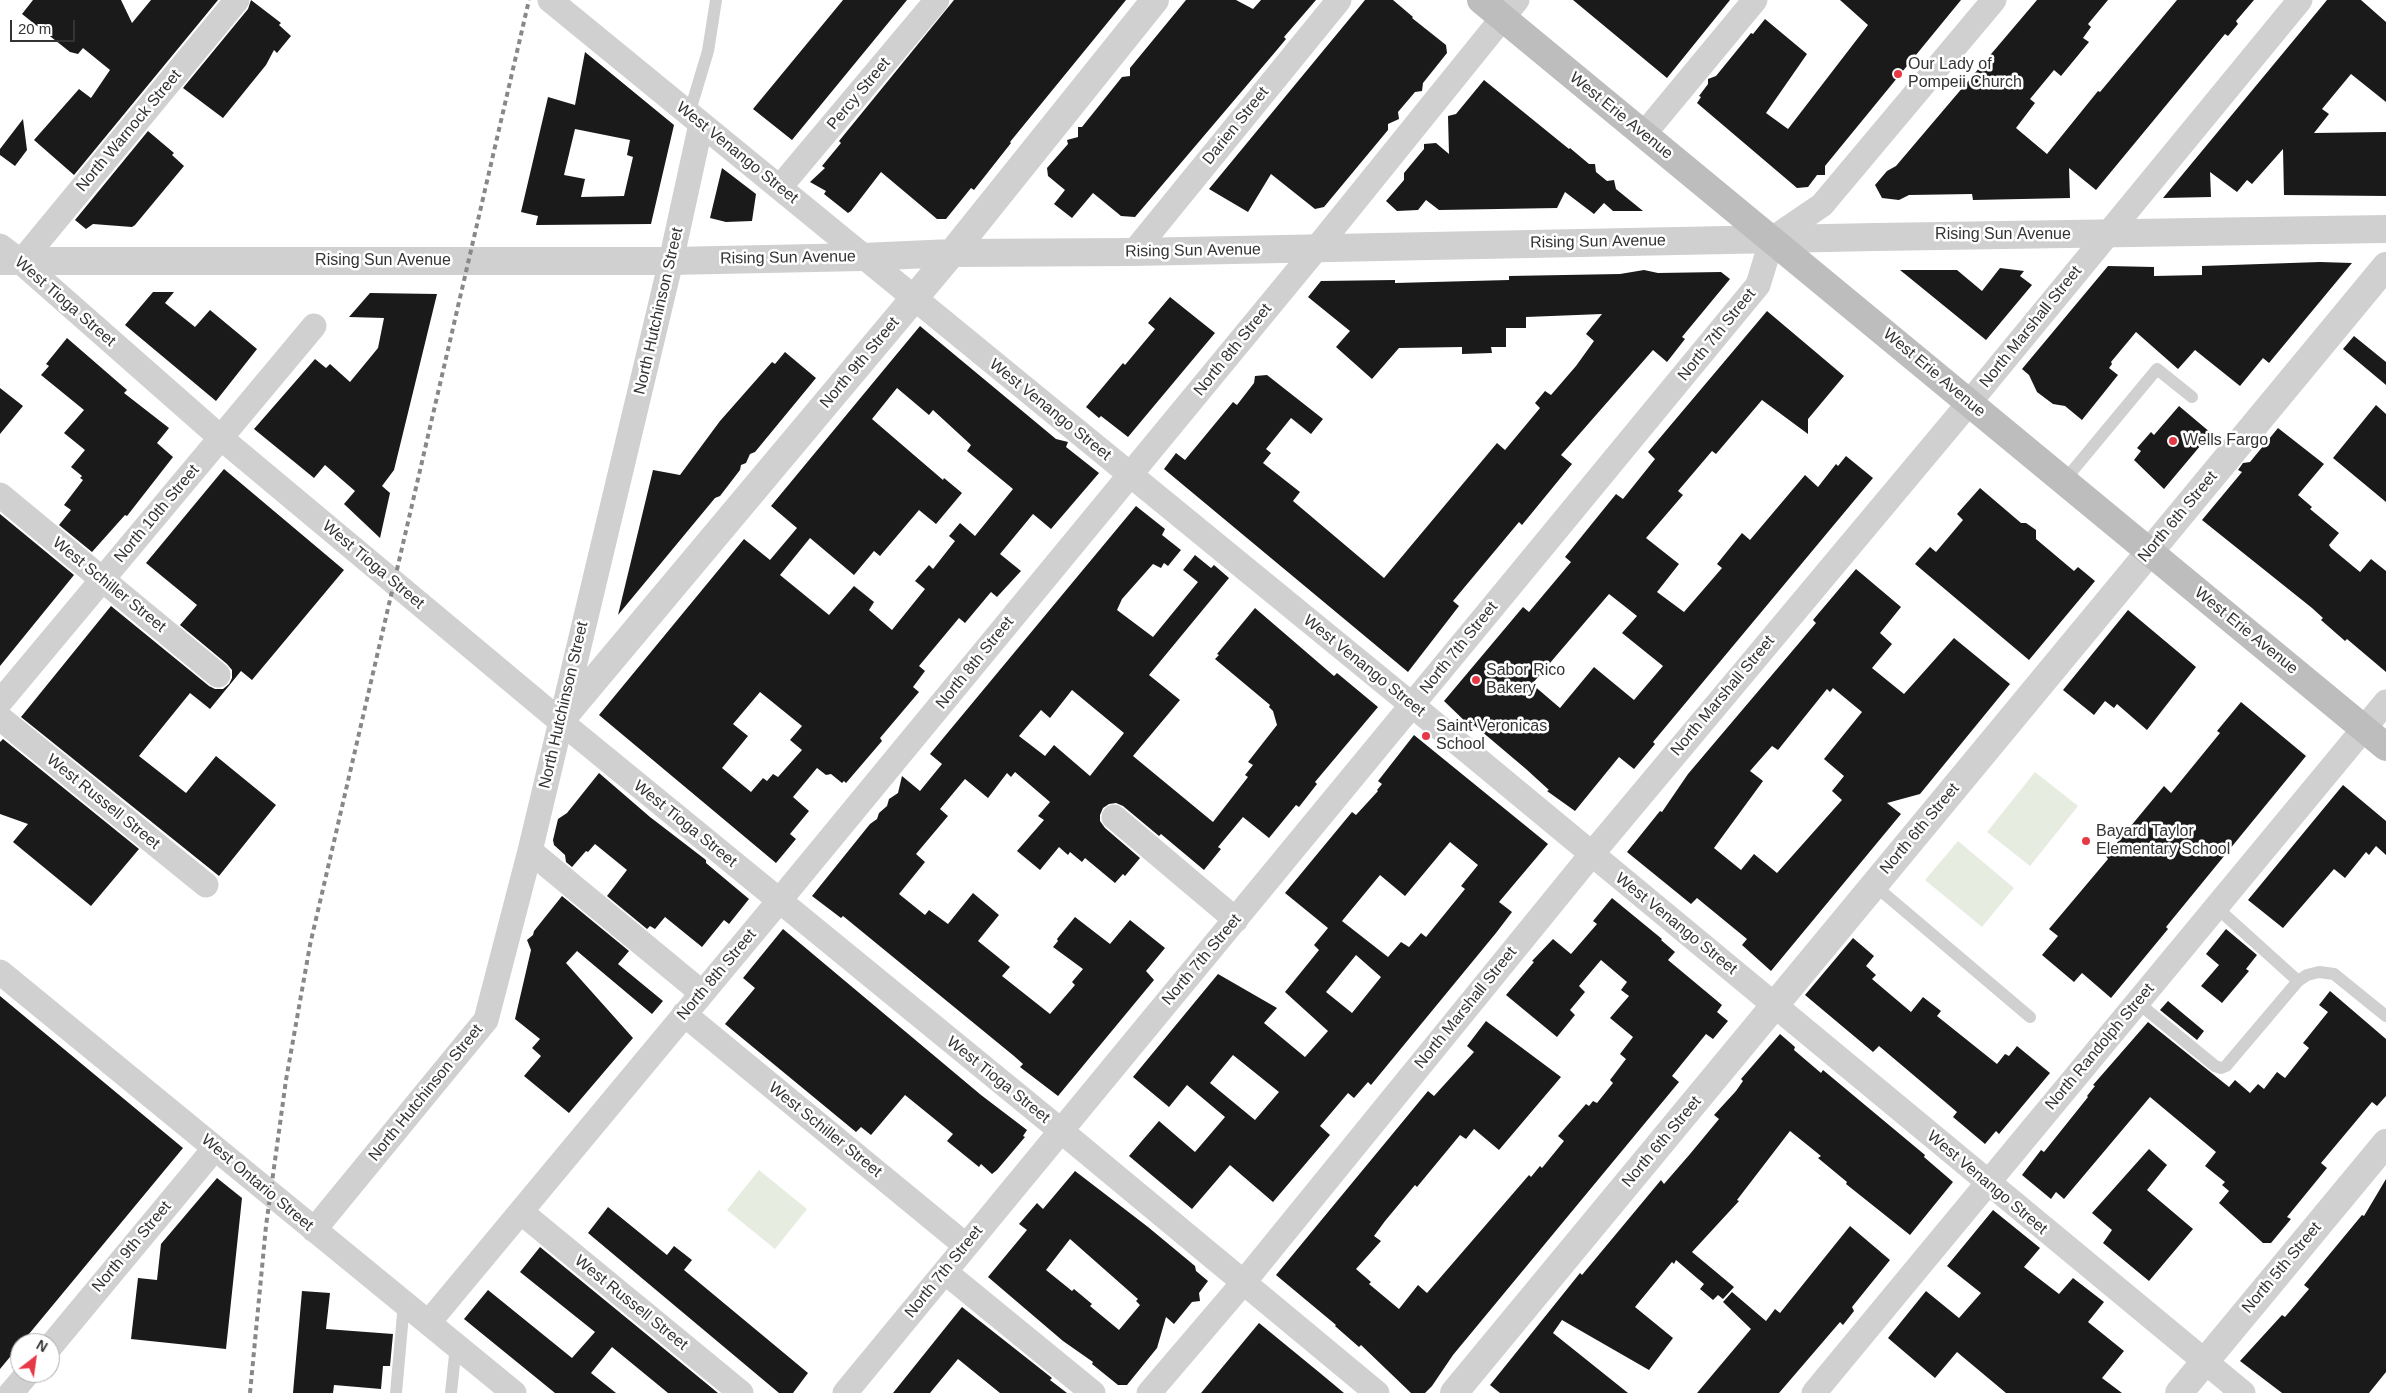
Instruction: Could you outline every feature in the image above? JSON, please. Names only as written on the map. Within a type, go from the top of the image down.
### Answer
[{"type":"main road","name":"West Erie Avenue","points":[[1481,0],[1510,9],[1644,134],[2386,747]]},
{"type":"street","name":"North Warnock Street","points":[[7,256],[237,0]]},
{"type":"street","name":"West Venango Street","points":[[550,0],[1412,705],[2243,1393]]},
{"type":"street","name":"Percy Street","points":[[780,187],[937,0]]},
{"type":"street","name":"North 9th Street","points":[[560,721],[952,253],[1155,0]]},
{"type":"street","name":"Darien Street","points":[[1134,252],[1339,0]]},
{"type":"street","points":[[1644,134],[1756,0]]},
{"type":"street","points":[[1772,238],[1822,205],[1994,0]]},
{"type":"street","name":"North Marshall Street","points":[[1149,1393],[1242,1283],[1591,855],[1969,402],[2300,0]]},
{"type":"street","name":"North 8th Street","points":[[429,1322],[1130,475],[1510,9]]},
{"type":"street","name":"North Hutchinson Street","points":[[314,1230],[486,1020],[530,851],[671,261],[695,119]]},
{"type":"street","name":"Rising Sun Avenue","points":[[7,256],[671,261],[952,253],[1316,249],[1772,238],[2106,235],[2386,229]]},
{"type":"street","name":"North 7th Street","points":[[845,1393],[1758,285],[1772,238]]},
{"type":"street","name":"West Tioga Street","points":[[7,256],[221,438],[560,721],[1060,1130],[1242,1283],[1377,1393]]},
{"type":"street","name":"North 6th Street","points":[[1454,1393],[2386,266]]},
{"type":"street","name":"North 10th Street","points":[[0,702],[314,326]]},
{"type":"street","name":"West Schiller Street","points":[[0,495],[218,675]]},
{"type":"street","name":"North Randolph Street","points":[[1814,1393],[2386,702]]},
{"type":"street","name":"West Russell Street","points":[[0,718],[206,886]]},
{"type":"street","points":[[1114,817],[1236,920]]},
{"type":"street","points":[[530,851],[702,993]]},
{"type":"street","name":"West Ontario Street","points":[[0,972],[514,1393]]},
{"type":"street","name":"West Schiller Street","points":[[684,1014],[965,1246]]},
{"type":"street","name":"North 5th Street","points":[[2179,1393],[2386,1142]]},
{"type":"street","name":"North 9th Street","points":[[60,1335],[215,1148]]},
{"type":"street","name":"West Russell Street","points":[[521,1212],[741,1393]]},
{"type":"street","points":[[945,1272],[1093,1393]]},
{"type":"street","points":[[11,1393],[20,1383]]},
{"type":"lane","points":[[695,119],[716,0]]},
{"type":"lane","points":[[2064,481],[2156,369],[2192,398]]},
{"type":"lane","points":[[1874,885],[2030,1017]]},
{"type":"lane","points":[[2216,907],[2298,981]]},
{"type":"lane","points":[[2137,1002],[2215,1066],[2221,1068],[2226,1066],[2298,981],[2307,975],[2320,972],[2334,974],[2386,1016]]},
{"type":"lane","points":[[396,1393],[404,1303]]},
{"type":"lane","points":[[451,1393],[456,1345]]},
{"type":"shaded area","points":[[2035,772],[2078,806],[2030,866],[1987,832]]},
{"type":"shaded area","points":[[1958,841],[2014,888],[1982,927],[1925,880]]},
{"type":"shaded area","points":[[759,1170],[807,1209],[775,1249],[727,1210]]},
{"type":"building","points":[[33,0],[121,0],[132,23],[151,0],[218,0],[74,175],[34,140],[79,89],[91,98],[110,70],[83,48],[78,54],[70,52],[22,14]]},
{"type":"building","points":[[251,0],[281,23],[279,25],[291,36],[277,53],[274,50],[266,65],[223,118],[183,88],[248,9]]},
{"type":"building","points":[[843,0],[907,0],[792,140],[753,109]]},
{"type":"building","points":[[954,0],[1126,0],[1010,142],[974,190],[971,188],[946,219],[937,219],[881,172],[848,213],[824,194],[826,191],[810,182],[825,168],[822,166],[841,143],[839,141]]},
{"type":"building","points":[[1186,0],[1236,0],[1253,9],[1261,0],[1316,0],[1284,37],[1286,39],[1276,51],[1135,217],[1121,216],[1093,193],[1072,218],[1054,204],[1065,190],[1048,176],[1047,168],[1068,144],[1067,140],[1078,137],[1078,127],[1082,127],[1122,77],[1130,76],[1130,68]]},
{"type":"building","points":[[1365,0],[1393,0],[1446,45],[1447,53],[1423,83],[1422,91],[1415,92],[1398,112],[1399,119],[1388,124],[1388,130],[1324,207],[1315,209],[1271,174],[1248,212],[1209,189]]},
{"type":"building","points":[[1573,0],[1730,0],[1667,78]]},
{"type":"building","points":[[1840,0],[1961,0],[1825,166],[1825,175],[1817,175],[1808,187],[1797,188],[1697,103],[1701,97],[1699,96],[1708,84],[1708,79],[1716,76],[1765,19],[1807,54],[1766,113],[1788,129],[1868,25]]},
{"type":"building","points":[[2037,0],[2108,0],[2088,24],[2091,27],[2083,38],[2089,42],[2061,76],[2054,70],[2030,99],[2035,103],[2016,128],[2047,154],[2098,91],[2100,92],[2177,0],[2254,0],[2236,21],[2238,24],[2228,36],[2225,34],[2096,190],[2069,168],[2070,198],[1973,200],[1972,194],[1909,195],[1899,200],[1882,198],[1875,185],[1887,171],[1896,166]]},
{"type":"building","points":[[2327,0],[2361,0],[2386,22],[2386,102],[2351,74],[2322,109],[2329,114],[2314,133],[2386,132],[2386,196],[2284,195],[2283,149],[2252,184],[2247,180],[2237,192],[2210,172],[2211,197],[2163,198]]},
{"type":"building","points":[[585,52],[674,125],[651,224],[536,225],[538,216],[521,212],[548,97],[575,105]],"holes":[[[575,129],[630,140],[627,155],[633,157],[624,196],[581,197],[585,179],[564,175]]]},
{"type":"building","points":[[1484,80],[1569,149],[1589,164],[1595,164],[1596,172],[1607,181],[1614,180],[1616,189],[1643,211],[1613,211],[1604,203],[1594,214],[1565,192],[1557,208],[1439,210],[1426,200],[1418,210],[1397,211],[1386,201],[1404,180],[1404,173],[1424,149],[1424,144],[1436,143],[1449,154],[1448,116],[1456,114]]},
{"type":"building","points":[[23,119],[27,150],[15,166],[0,155],[0,149]]},
{"type":"building","points":[[148,131],[174,153],[172,155],[184,166],[132,227],[93,224],[86,229],[75,220]]},
{"type":"building","points":[[722,168],[756,194],[752,221],[726,222],[710,218]]},
{"type":"building","points":[[2320,262],[2352,263],[2269,363],[2263,358],[2240,386],[2195,350],[2178,369],[2136,332],[2111,362],[2112,364],[2109,368],[2118,375],[2082,420],[2065,406],[2053,404],[2037,392],[2029,375],[2022,369],[2108,266],[2154,267],[2154,276],[2202,275],[2202,266]]},
{"type":"building","points":[[2000,268],[2024,271],[2020,276],[2032,285],[1986,340],[1900,270],[1957,270],[1982,291]]},
{"type":"building","points":[[1644,270],[1658,273],[1721,272],[1730,279],[1682,337],[1685,339],[1667,362],[1653,350],[1561,455],[1572,464],[1522,525],[1519,522],[1453,601],[1459,606],[1408,672],[1164,469],[1176,453],[1185,460],[1233,402],[1237,405],[1254,383],[1255,376],[1267,375],[1323,419],[1311,434],[1291,418],[1266,449],[1271,453],[1263,463],[1300,492],[1293,501],[1384,578],[1497,443],[1505,450],[1540,408],[1535,403],[1545,391],[1551,395],[1576,366],[1594,341],[1586,334],[1602,314],[1526,317],[1526,328],[1506,328],[1506,347],[1491,347],[1492,353],[1462,354],[1462,347],[1399,348],[1372,379],[1336,347],[1350,331],[1308,297],[1321,281],[1395,280],[1395,283],[1509,280],[1509,276],[1620,274]]},
{"type":"building","points":[[153,292],[174,292],[165,303],[195,327],[210,310],[257,349],[216,401],[125,325]]},
{"type":"building","points":[[370,293],[437,294],[394,470],[382,486],[390,493],[380,538],[344,504],[355,491],[325,465],[314,478],[254,429],[315,359],[326,368],[330,364],[350,382],[378,348],[384,318],[349,317]]},
{"type":"building","points":[[1170,297],[1215,333],[1128,437],[1086,407],[1155,329],[1148,323]]},
{"type":"building","points":[[1767,311],[1844,376],[1808,419],[1808,434],[1762,400],[1716,454],[1712,451],[1678,491],[1683,495],[1646,538],[1679,564],[1657,592],[1684,612],[1722,568],[1717,564],[1742,533],[1750,540],[1805,475],[1818,487],[1836,464],[1838,466],[1846,456],[1873,478],[1653,742],[1655,744],[1634,769],[1619,757],[1575,811],[1547,791],[1549,790],[1526,769],[1474,725],[1472,728],[1444,701],[1523,607],[1529,612],[1571,562],[1565,557],[1616,494],[1623,499],[1655,459],[1648,452]],"holes":[[[1609,594],[1637,616],[1622,633],[1663,666],[1634,700],[1594,667],[1560,708],[1532,684]]]},
{"type":"building","points":[[920,326],[1056,439],[1068,442],[1066,447],[1099,473],[1051,529],[1033,514],[1000,554],[1021,571],[997,597],[991,592],[965,623],[959,618],[919,666],[925,671],[913,687],[919,692],[880,738],[882,741],[846,783],[844,781],[842,783],[831,774],[826,775],[817,768],[793,797],[809,811],[790,834],[796,839],[776,863],[599,715],[744,539],[770,560],[797,528],[771,506]],"holes":[[[897,388],[929,415],[933,410],[971,445],[967,451],[1013,489],[975,536],[960,523],[949,536],[955,541],[933,569],[929,565],[915,581],[925,589],[892,630],[869,610],[874,602],[854,586],[829,615],[780,575],[810,538],[854,575],[874,551],[880,556],[919,510],[936,524],[962,493],[944,478],[943,480],[872,419]],[[760,692],[802,726],[790,740],[802,750],[778,777],[773,774],[767,781],[763,778],[751,792],[722,768],[748,736],[733,724]]]},
{"type":"building","points":[[2354,336],[2386,362],[2386,385],[2343,349]]},
{"type":"building","points":[[67,338],[127,390],[124,393],[169,428],[157,443],[173,457],[127,516],[125,515],[92,552],[59,525],[71,510],[64,505],[83,480],[80,478],[82,476],[71,467],[85,450],[64,433],[84,410],[41,375],[49,366],[46,364]]},
{"type":"building","points":[[785,352],[816,378],[755,452],[750,454],[746,463],[741,465],[740,470],[720,496],[715,498],[618,615],[653,470],[680,475],[720,421],[772,362],[775,364]]},
{"type":"building","points":[[0,388],[23,406],[0,434]]},
{"type":"building","points":[[2376,405],[2386,414],[2386,502],[2333,458]]},
{"type":"building","name":"Wells Fargo","points":[[2179,406],[2211,433],[2164,489],[2134,460],[2141,451],[2137,448],[2151,432],[2154,435]]},
{"type":"building","points":[[2278,428],[2324,464],[2298,495],[2312,507],[2310,509],[2339,533],[2329,545],[2331,548],[2360,572],[2371,559],[2386,571],[2386,672],[2347,639],[2345,641],[2321,620],[2323,618],[2312,608],[2202,520],[2242,472],[2238,470],[2243,463],[2250,462]]},
{"type":"building","points":[[224,469],[344,570],[252,680],[241,671],[210,709],[190,693],[139,756],[186,793],[216,756],[276,805],[219,876],[21,717],[111,606],[209,686],[215,689],[223,689],[229,684],[232,678],[232,670],[180,625],[197,605],[146,563]]},
{"type":"building","points":[[1980,488],[2021,523],[2026,523],[2036,530],[2036,539],[2074,571],[2078,567],[2095,581],[2029,660],[1915,564],[1930,547],[1936,552],[1963,520],[1957,514]]},
{"type":"building","points":[[1136,506],[1165,529],[1162,535],[1181,550],[1168,566],[1164,563],[1161,568],[1153,564],[1122,599],[1117,610],[1153,637],[1198,582],[1183,570],[1195,555],[1211,568],[1214,565],[1229,578],[1149,675],[1180,700],[1133,756],[1213,822],[1248,777],[1245,775],[1253,765],[1248,762],[1277,725],[1273,711],[1269,707],[1270,705],[1215,659],[1219,655],[1217,654],[1255,608],[1334,676],[1337,673],[1378,707],[1315,782],[1317,784],[1299,807],[1296,805],[1269,838],[1243,817],[1218,847],[1221,849],[1204,870],[1161,834],[1159,836],[1123,806],[1116,803],[1109,804],[1103,808],[1100,821],[1105,828],[1140,858],[1125,876],[1123,874],[1115,883],[1085,858],[1082,862],[1070,852],[1068,855],[1059,847],[1040,870],[1017,851],[1044,820],[1038,816],[1050,802],[1015,772],[1011,777],[1007,773],[988,798],[965,779],[940,809],[948,816],[916,854],[925,862],[899,894],[925,915],[929,910],[948,924],[973,893],[999,915],[978,941],[1010,967],[1002,976],[1050,1014],[1075,985],[1072,982],[1083,969],[1053,947],[1058,941],[1057,939],[1075,917],[1110,944],[1130,920],[1165,948],[1146,971],[1154,980],[1058,1096],[1020,1067],[1023,1064],[1014,1056],[843,916],[841,918],[812,896],[870,824],[877,819],[879,813],[887,806],[889,799],[898,793],[902,776],[920,791],[942,764],[930,754]],"holes":[[[1072,690],[1124,733],[1090,776],[1054,745],[1045,756],[1019,736],[1041,710],[1050,718]]]},
{"type":"building","points":[[0,514],[74,575],[0,666]]},
{"type":"building","points":[[1856,569],[1901,607],[1880,633],[1892,644],[1872,668],[1904,694],[1954,638],[2010,684],[1920,794],[1887,803],[1901,814],[1771,971],[1742,945],[1747,939],[1697,898],[1691,904],[1627,852],[1660,811],[1662,812],[1688,774],[1816,623],[1813,620]],"holes":[[[1833,688],[1862,712],[1824,759],[1844,776],[1832,791],[1842,800],[1777,873],[1754,854],[1741,870],[1714,848],[1763,781],[1750,771],[1772,746],[1778,750],[1827,689],[1830,692]]]},
{"type":"building","points":[[2128,610],[2196,667],[2147,730],[2117,704],[2114,708],[2105,701],[2094,715],[2063,690]]},
{"type":"building","points":[[2241,702],[2306,756],[2166,927],[2168,929],[2111,998],[2082,973],[2074,982],[2042,955],[2058,936],[2049,929],[2108,859],[2106,856],[2164,786],[2171,793],[2220,733],[2217,731]]},
{"type":"building","points":[[1414,735],[1548,844],[1499,902],[1512,912],[1496,933],[1371,1085],[1368,1082],[1354,1098],[1348,1093],[1320,1126],[1330,1135],[1273,1202],[1230,1165],[1192,1209],[1129,1156],[1159,1121],[1195,1152],[1225,1117],[1187,1085],[1169,1107],[1133,1077],[1218,974],[1277,1008],[1264,1023],[1305,1057],[1328,1031],[1285,992],[1319,950],[1314,945],[1328,928],[1285,893],[1352,812],[1356,815],[1378,791],[1382,784],[1378,781]],"holes":[[[1450,842],[1478,865],[1461,886],[1465,889],[1426,937],[1421,933],[1409,947],[1401,942],[1388,957],[1342,921],[1380,875],[1405,896]],[[1356,955],[1381,977],[1352,1013],[1326,992]],[[1233,1055],[1279,1092],[1255,1120],[1210,1083]]]},
{"type":"building","points":[[3,739],[139,849],[91,906],[13,842],[28,824],[0,814],[0,742]]},
{"type":"building","points":[[599,773],[650,817],[706,860],[706,863],[749,899],[729,924],[724,920],[702,947],[665,917],[655,929],[650,926],[647,929],[607,896],[627,870],[595,844],[572,867],[566,862],[565,855],[554,845],[553,840],[558,819],[567,813]]},
{"type":"building","points":[[2343,785],[2386,821],[2386,855],[2376,846],[2369,855],[2366,852],[2345,878],[2334,869],[2283,928],[2248,900]]},
{"type":"building","points":[[562,896],[629,951],[618,964],[663,1001],[652,1014],[577,951],[566,963],[633,1038],[569,1113],[524,1076],[541,1056],[532,1048],[540,1039],[515,1019],[531,950],[527,940],[533,935],[534,931]]},
{"type":"building","points":[[1612,898],[1675,952],[1668,960],[1722,1005],[1717,1012],[1728,1021],[1713,1039],[1706,1034],[1672,1076],[1679,1082],[1453,1355],[1432,1386],[1425,1393],[1411,1393],[1361,1345],[1359,1347],[1336,1325],[1276,1275],[1428,1091],[1434,1096],[1474,1052],[1467,1046],[1486,1021],[1561,1077],[1499,1150],[1474,1129],[1466,1139],[1460,1135],[1417,1187],[1415,1185],[1385,1221],[1374,1236],[1381,1241],[1356,1269],[1371,1282],[1369,1284],[1399,1309],[1418,1285],[1427,1293],[1529,1175],[1531,1177],[1540,1166],[1542,1168],[1564,1141],[1558,1136],[1586,1104],[1589,1106],[1593,1101],[1597,1103],[1613,1083],[1610,1080],[1626,1059],[1620,1054],[1633,1037],[1610,1018],[1629,996],[1621,990],[1627,982],[1601,960],[1579,986],[1585,992],[1570,1010],[1575,1015],[1557,1037],[1506,995],[1534,962],[1532,961],[1553,939],[1571,954],[1597,924],[1593,921]]},
{"type":"building","points":[[783,929],[981,1095],[1027,1130],[1023,1136],[1025,1137],[997,1170],[992,1174],[981,1164],[979,1167],[947,1141],[953,1134],[905,1095],[871,1135],[861,1127],[856,1132],[725,1024],[755,988],[743,978]]},
{"type":"building","points":[[2226,929],[2257,955],[2246,969],[2249,971],[2222,1003],[2201,986],[2219,965],[2206,954]]},
{"type":"building","points":[[1853,938],[1874,956],[1866,966],[1876,975],[1872,979],[1911,1012],[1923,997],[1941,1011],[1937,1016],[1997,1064],[2005,1054],[2009,1056],[2017,1046],[2050,1073],[1999,1134],[1996,1131],[1985,1144],[1953,1117],[1957,1112],[1879,1046],[1873,1052],[1805,995]]},
{"type":"building","points":[[2330,991],[2386,1039],[2386,1096],[2377,1106],[2372,1102],[2321,1163],[2327,1168],[2287,1217],[2291,1219],[2271,1243],[2263,1243],[2219,1203],[2229,1191],[2222,1185],[2225,1182],[2205,1166],[2216,1152],[2150,1097],[2064,1199],[2056,1192],[2051,1199],[2022,1175],[2041,1150],[2044,1152],[2088,1097],[2095,1086],[2093,1085],[2148,1022],[2229,1087],[2235,1080],[2250,1093],[2258,1084],[2264,1089],[2277,1072],[2285,1078],[2309,1048],[2303,1043],[2328,1012],[2319,1005]]},
{"type":"building","points":[[0,996],[183,1148],[30,1333],[10,1333],[10,1357],[0,1369]]},
{"type":"building","points":[[2168,1001],[2204,1031],[2197,1040],[2160,1010]]},
{"type":"building","points":[[1780,1034],[1795,1047],[1794,1050],[1821,1073],[1823,1070],[1925,1155],[1924,1157],[1953,1182],[1910,1235],[1846,1184],[1847,1182],[1818,1158],[1821,1156],[1790,1131],[1737,1200],[1739,1201],[1692,1252],[1734,1287],[1723,1299],[1718,1295],[1713,1300],[1700,1289],[1704,1284],[1676,1260],[1674,1264],[1672,1262],[1635,1307],[1673,1338],[1649,1370],[1562,1320],[1553,1333],[1628,1393],[1500,1393],[1490,1385],[1580,1273],[1582,1275],[1661,1180],[1664,1184],[1719,1119],[1714,1115],[1736,1091],[1743,1081],[1741,1079]]},
{"type":"building","points":[[2149,1149],[2167,1165],[2147,1190],[2193,1229],[2149,1281],[2103,1243],[2112,1230],[2092,1213]]},
{"type":"building","points":[[1075,1171],[1148,1227],[1195,1266],[1196,1271],[1208,1281],[1199,1293],[1200,1301],[1192,1302],[1174,1324],[1166,1317],[1157,1348],[1127,1385],[1118,1385],[1092,1364],[1093,1362],[1063,1341],[988,1277],[1027,1230],[1019,1224],[1037,1203],[1043,1209]],"holes":[[[1070,1239],[1138,1299],[1136,1301],[1140,1305],[1119,1330],[1090,1306],[1092,1304],[1074,1289],[1072,1291],[1046,1270]]]},
{"type":"building","points":[[217,1178],[242,1198],[226,1349],[131,1339],[138,1278],[157,1280],[161,1244]]},
{"type":"building","points":[[2386,1179],[2386,1372],[2369,1393],[2282,1393],[2240,1361],[2282,1315],[2285,1317],[2309,1289],[2304,1285],[2362,1215],[2364,1216]]},
{"type":"building","points":[[608,1207],[667,1255],[674,1246],[692,1260],[684,1270],[808,1373],[793,1393],[779,1393],[588,1233]]},
{"type":"building","points":[[1993,1210],[2040,1248],[2024,1267],[2059,1294],[2073,1278],[2104,1302],[2088,1322],[2124,1351],[2102,1378],[2122,1393],[2006,1393],[1957,1352],[1935,1378],[1888,1338],[1926,1291],[1959,1318],[1981,1293],[1947,1266]]},
{"type":"building","points":[[1850,1226],[1890,1260],[1852,1307],[1854,1311],[1843,1325],[1840,1322],[1779,1393],[1697,1393],[1751,1329],[1723,1302],[1732,1292],[1766,1321],[1775,1309],[1780,1313]]},
{"type":"building","points":[[540,1247],[718,1393],[668,1393],[612,1347],[591,1373],[616,1393],[555,1393],[464,1319],[488,1290],[572,1358],[595,1332],[520,1272]]},
{"type":"building","points":[[302,1291],[330,1293],[326,1329],[393,1334],[390,1366],[383,1366],[381,1389],[334,1385],[333,1393],[293,1393]]},
{"type":"building","points":[[962,1307],[1052,1378],[1050,1380],[1067,1393],[1000,1393],[958,1359],[930,1393],[893,1393]]},
{"type":"building","points":[[1259,1323],[1320,1373],[1344,1393],[1201,1393]]},
{"type":"railway","points":[[250,1393],[266,1226],[286,1080],[310,945],[529,0]]},
{"type":"place","name":"Our Lady of Pompeii Church","points":[[1898,74]]},
{"type":"place","name":"Wells Fargo","points":[[2173,441]]},
{"type":"place","name":"Sabor Rico Bakery","points":[[1476,680]]},
{"type":"place","name":"Saint Veronicas School","points":[[1426,736]]},
{"type":"place","name":"Bayard Taylor Elementary School","points":[[2086,841]]}]
